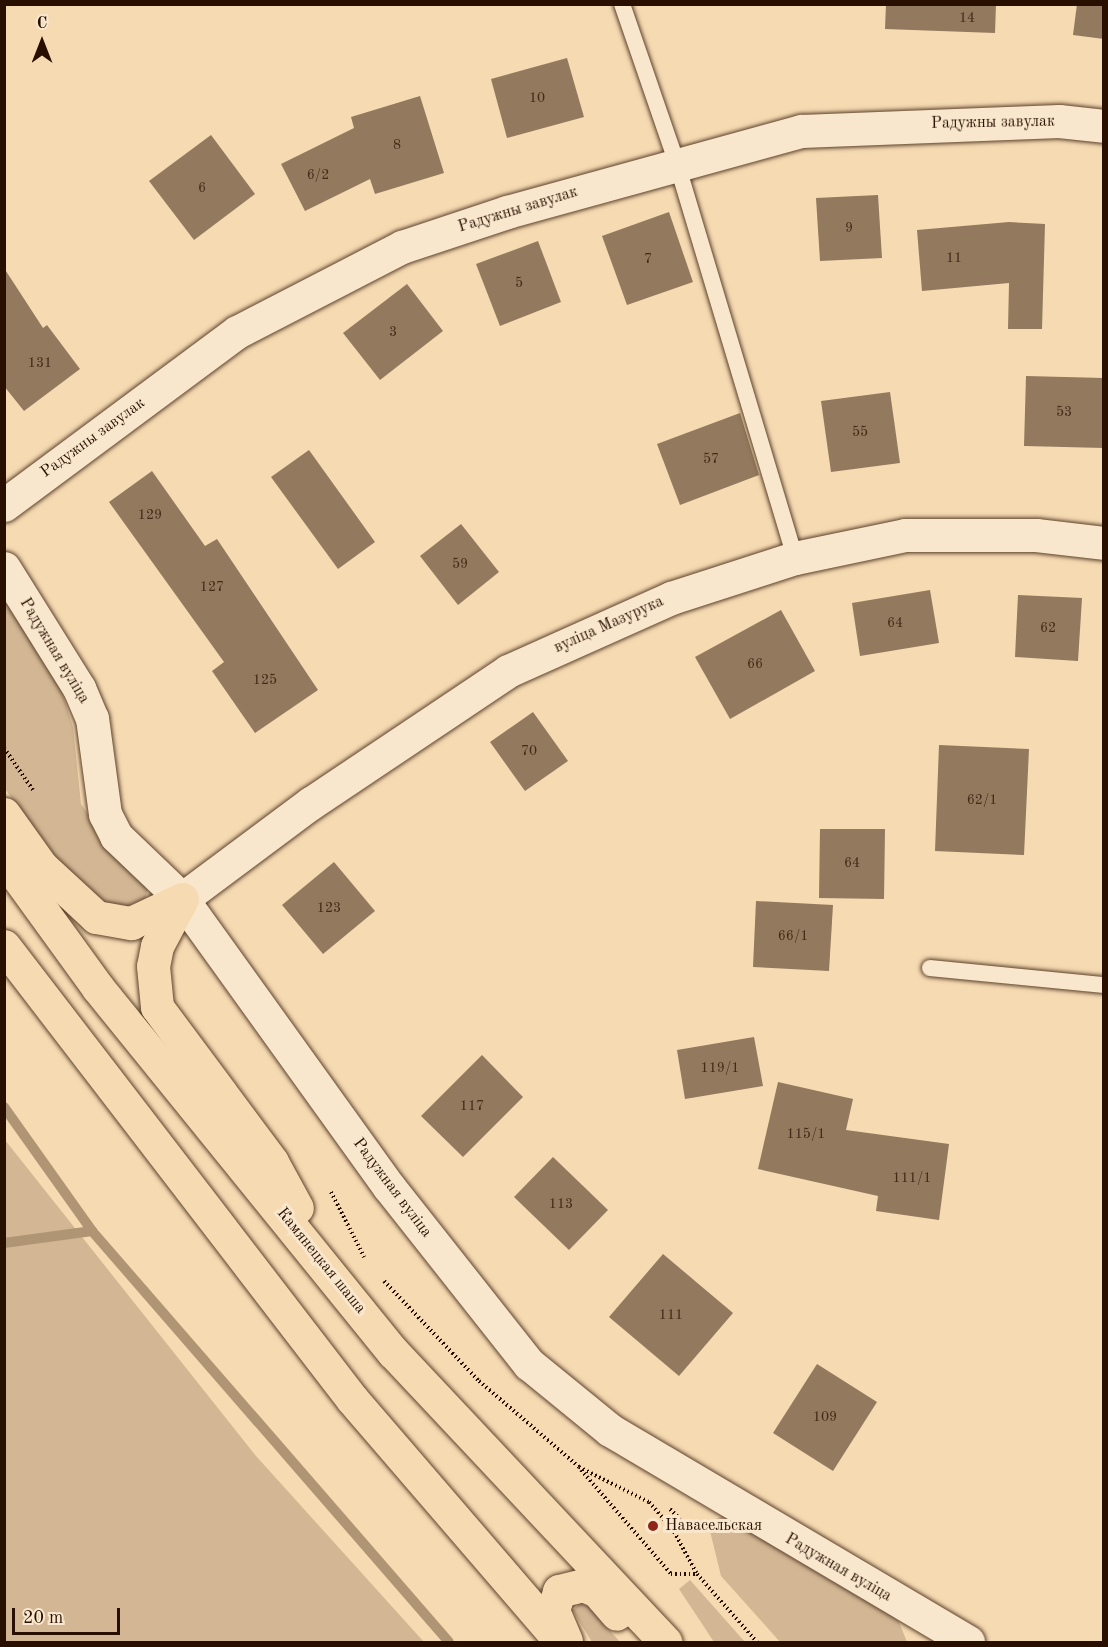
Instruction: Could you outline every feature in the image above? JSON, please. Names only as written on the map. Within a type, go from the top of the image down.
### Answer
[{"type":"main road","points":[[4,814],[41,866],[96,917],[131,923],[182,899]]},
{"type":"main road","name":"Камянецкая шаша","points":[[4,858],[98,988],[336,1278],[393,1352],[665,1642]]},
{"type":"main road","points":[[182,899],[158,946],[153,966],[158,1007],[272,1162],[336,1278]]},
{"type":"main road","points":[[4,946],[352,1399],[561,1642]]},
{"type":"main road","points":[[567,1642],[558,1628],[554,1599],[570,1586],[583,1585],[597,1591],[642,1642]]},
{"type":"street","name":"Радужны завулак","points":[[4,505],[237,332],[316,287],[413,243],[677,164],[801,131],[1059,121],[1104,126]]},
{"type":"street","name":"вуліца Мазурука","points":[[182,899],[311,803],[508,671],[671,597],[795,558],[905,535],[1036,534],[1104,543]]},
{"type":"street","name":"Радужная вуліца","points":[[4,568],[80,688],[92,718],[105,814],[116,836],[182,899],[389,1187],[529,1364],[610,1430],[968,1642]]},
{"type":"lane","points":[[622,4],[677,164],[795,558]]},
{"type":"lane","points":[[930,968],[1104,985]]},
{"type":"path","points":[[579,1467],[670,1575],[697,1575]]},
{"type":"shaded area","points":[[5,591],[59,683],[73,727],[81,804],[104,838],[149,881],[146,897],[136,905],[105,908],[67,872],[5,789]]},
{"type":"shaded area","points":[[5,1140],[256,1456],[424,1642],[5,1642]]},
{"type":"shaded area","points":[[727,1514],[875,1601],[899,1622],[907,1642],[780,1642],[721,1576],[710,1531],[716,1519]]},
{"type":"shaded area","points":[[690,1580],[745,1642],[714,1642],[679,1589]]},
{"type":"shaded area","points":[[580,1603],[589,1607],[620,1642],[592,1642],[573,1611]]},
{"type":"building","points":[[886,4],[996,4],[995,33],[885,29]]},
{"type":"building","points":[[1077,4],[1104,4],[1104,39],[1073,35]]},
{"type":"building","points":[[567,58],[584,117],[507,138],[491,79]]},
{"type":"building","points":[[420,96],[444,173],[375,194],[370,179],[305,211],[281,164],[354,128],[351,117]]},
{"type":"building","points":[[211,135],[255,194],[194,240],[149,181]]},
{"type":"building","points":[[878,195],[882,258],[820,261],[816,198]]},
{"type":"building","points":[[669,212],[693,282],[627,305],[602,236]]},
{"type":"building","points":[[1009,222],[1045,224],[1042,329],[1008,329],[1009,283],[922,291],[917,230]]},
{"type":"building","points":[[538,241],[561,302],[500,326],[476,264]]},
{"type":"building","points":[[4,268],[43,328],[47,325],[80,369],[24,411],[4,386]]},
{"type":"building","points":[[407,284],[443,331],[380,380],[343,333]]},
{"type":"building","points":[[1026,376],[1104,378],[1104,448],[1024,446]]},
{"type":"building","points":[[890,392],[900,463],[831,472],[821,401]]},
{"type":"building","points":[[740,413],[759,475],[680,505],[657,444]]},
{"type":"building","points":[[309,450],[375,542],[338,569],[271,477]]},
{"type":"building","points":[[152,471],[205,546],[217,539],[318,690],[255,733],[212,671],[224,662],[109,502]]},
{"type":"building","points":[[461,524],[499,572],[458,605],[420,556]]},
{"type":"building","points":[[930,590],[939,643],[860,656],[852,603]]},
{"type":"building","points":[[1018,595],[1082,598],[1078,661],[1015,657]]},
{"type":"building","points":[[781,610],[815,671],[730,719],[695,657]]},
{"type":"building","points":[[533,712],[568,761],[525,791],[490,742]]},
{"type":"building","points":[[939,745],[1029,749],[1024,855],[935,851]]},
{"type":"building","points":[[820,829],[885,829],[884,899],[819,898]]},
{"type":"building","points":[[334,862],[375,911],[323,954],[282,905]]},
{"type":"building","points":[[756,901],[833,905],[829,971],[753,967]]},
{"type":"building","points":[[754,1037],[763,1086],[685,1099],[677,1050]]},
{"type":"building","points":[[482,1055],[523,1097],[463,1157],[421,1116]]},
{"type":"building","points":[[778,1082],[853,1099],[846,1130],[949,1144],[939,1220],[876,1211],[878,1196],[758,1169]]},
{"type":"building","points":[[553,1157],[608,1210],[569,1250],[514,1197]]},
{"type":"building","points":[[663,1254],[733,1313],[679,1376],[609,1317]]},
{"type":"building","points":[[817,1364],[877,1402],[833,1471],[773,1433]]},
{"type":"waterway","points":[[4,1107],[92,1231],[449,1642]]},
{"type":"waterway","points":[[4,1243],[92,1231]]},
{"type":"place","name":"Навасельская","points":[[653,1526]]}]
